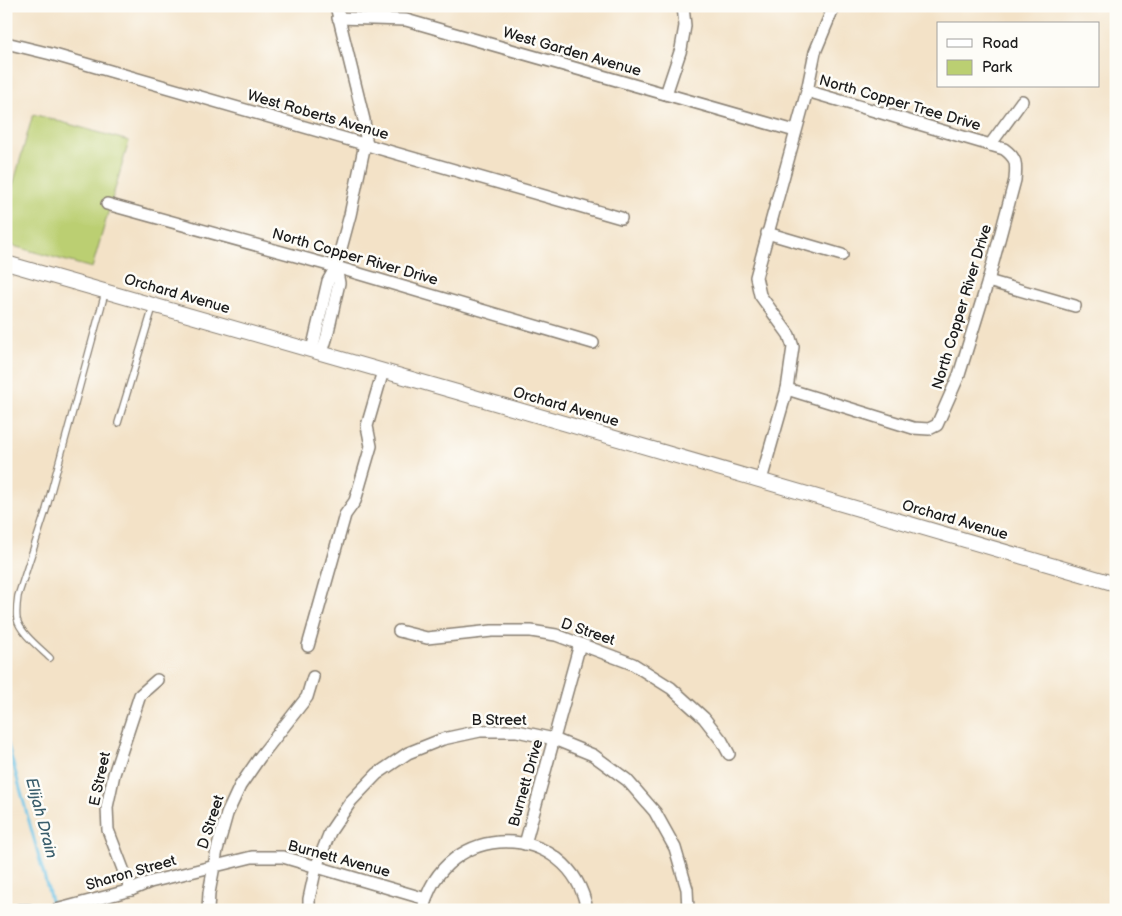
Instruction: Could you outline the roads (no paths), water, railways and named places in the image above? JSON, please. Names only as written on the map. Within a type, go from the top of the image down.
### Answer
[{"type":"street","points":[[317,352],[327,336],[339,282],[336,267],[350,215],[366,139],[364,120],[336,6]]},
{"type":"street","points":[[666,94],[681,49],[685,26],[683,6]]},
{"type":"street","name":"North Copper Tree Drive","points":[[760,480],[786,389],[793,347],[789,335],[760,296],[756,276],[815,52],[834,6]]},
{"type":"street","name":"West Garden Avenue","points":[[338,18],[406,20],[795,131]]},
{"type":"street","name":"West Roberts Avenue","points":[[6,43],[621,218]]},
{"type":"street","name":"North Copper Tree Drive","points":[[806,91],[990,145],[1022,101]]},
{"type":"street","name":"North Copper River Drive","points":[[786,389],[913,428],[929,429],[937,425],[959,375],[988,281],[1015,180],[1016,166],[1012,154],[1004,149],[990,145]]},
{"type":"street","name":"North Copper River Drive","points":[[107,204],[336,267],[593,343]]},
{"type":"street","points":[[767,233],[842,255]]},
{"type":"street","name":"Orchard Avenue","points":[[6,263],[1116,584]]},
{"type":"street","points":[[988,281],[1075,306]]},
{"type":"street","points":[[308,646],[345,515],[355,500],[371,446],[367,426],[383,371]]},
{"type":"street","name":"D Street","points":[[399,631],[427,638],[492,631],[531,632],[556,636],[580,644],[633,664],[671,688],[704,718],[722,741],[729,754]]},
{"type":"street","name":"Burnett Drive","points":[[525,844],[580,644]]},
{"type":"street","name":"D Street","points":[[208,910],[216,850],[226,814],[240,786],[307,696],[313,677]]},
{"type":"street","name":"E Street","points":[[131,890],[108,830],[107,807],[114,774],[140,695],[156,680]]},
{"type":"street","name":"B Street","points":[[309,910],[309,899],[316,866],[330,832],[350,801],[377,774],[408,753],[443,739],[480,731],[517,731],[554,739],[593,755],[627,780],[655,812],[675,848],[687,889],[688,910]]},
{"type":"street","points":[[424,904],[437,876],[453,859],[474,847],[497,841],[509,841],[543,850],[562,864],[577,883],[587,910]]},
{"type":"street","name":"Burnett Avenue","points":[[213,867],[252,857],[283,857],[316,866],[424,904]]},
{"type":"street","name":"Sharon Street","points":[[56,910],[72,908],[131,890],[150,882],[213,867]]},
{"type":"street","points":[[19,910],[29,910]]},
{"type":"lane","points":[[50,658],[26,634],[20,625],[17,619],[18,596],[46,510],[106,291]]},
{"type":"lane","points":[[118,423],[154,305]]},
{"type":"waterway","name":"Elijah Drain","points":[[6,738],[52,904]]}]
